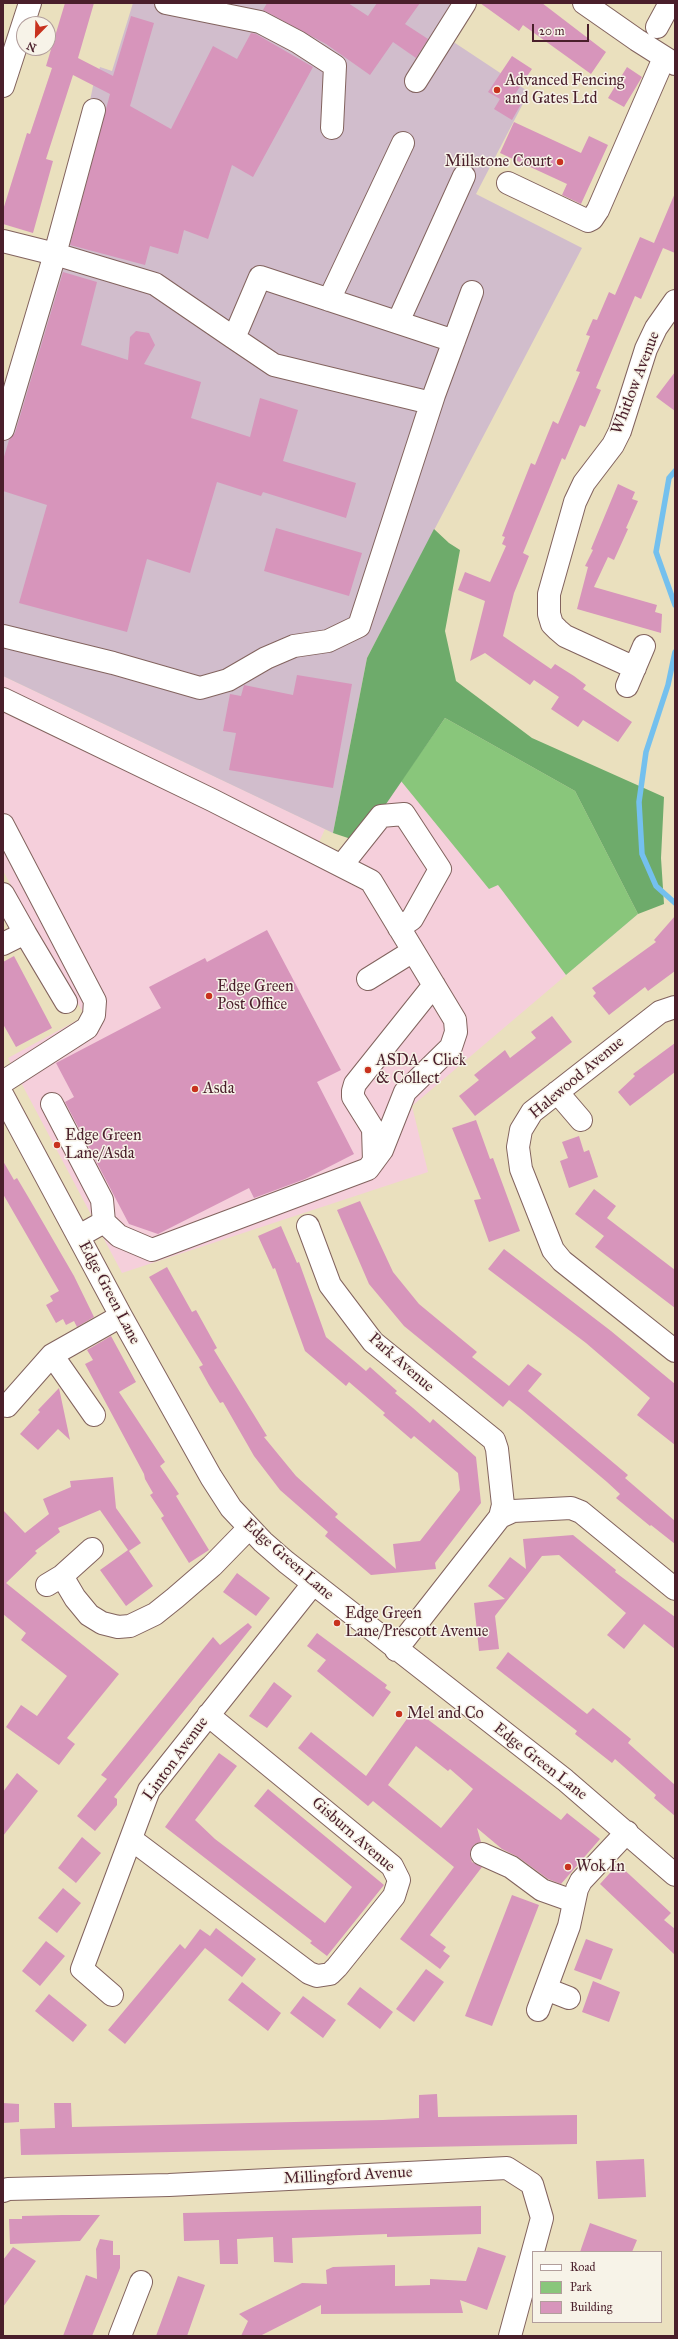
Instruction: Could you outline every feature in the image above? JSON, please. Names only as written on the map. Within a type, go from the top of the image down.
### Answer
[{"type":"street","points":[[3,86],[30,3]]},
{"type":"street","points":[[166,3],[260,22],[298,42],[335,66],[332,128]]},
{"type":"street","points":[[416,81],[465,3]]},
{"type":"street","points":[[508,183],[588,220],[592,219],[598,210],[670,61],[584,3]]},
{"type":"street","points":[[658,26],[670,3]]},
{"type":"street","points":[[3,429],[55,254],[94,110]]},
{"type":"street","points":[[329,300],[403,143]]},
{"type":"street","points":[[398,322],[464,176]]},
{"type":"street","points":[[3,241],[55,254],[155,284],[274,365],[431,403]]},
{"type":"street","points":[[234,338],[260,277],[454,341]]},
{"type":"street","points":[[3,636],[113,663],[200,688],[228,680],[266,658],[294,646],[328,641],[359,626],[431,403],[472,292]]},
{"type":"street","name":"Whitlow Avenue","points":[[644,646],[631,677],[565,636],[552,624],[549,614],[549,594],[575,502],[584,483],[613,445],[620,431],[646,349],[656,328],[675,301]]},
{"type":"street","points":[[3,699],[342,865],[370,881],[455,1020],[456,1032],[451,1047],[405,1092],[382,1150],[368,1169],[152,1250],[119,1236],[104,1222],[102,1200],[52,1104]]},
{"type":"street","points":[[342,865],[381,816],[404,814],[440,868],[412,918],[399,928]]},
{"type":"street","points":[[3,825],[95,1001],[94,1015],[87,1028],[3,1082]]},
{"type":"street","points":[[3,894],[66,1002]]},
{"type":"street","points":[[3,944],[25,933]]},
{"type":"street","points":[[368,979],[414,951]]},
{"type":"street","points":[[374,1161],[373,1130],[353,1097],[355,1084],[434,985]]},
{"type":"street","name":"Halewood Avenue","points":[[675,1007],[660,1012],[532,1112],[524,1122],[518,1147],[521,1169],[553,1250],[562,1261],[675,1351]]},
{"type":"street","points":[[557,1092],[582,1120]]},
{"type":"street","name":"Edge Green Lane","points":[[3,1096],[121,1316],[211,1477],[231,1508],[249,1528],[313,1584],[565,1780],[627,1832],[675,1876]]},
{"type":"street","points":[[79,1236],[104,1222]]},
{"type":"street","name":"Park Avenue","points":[[308,1226],[330,1286],[373,1342],[494,1440],[497,1448],[503,1505],[500,1516]]},
{"type":"street","points":[[7,1406],[52,1355],[121,1316]]},
{"type":"street","points":[[52,1355],[94,1415]]},
{"type":"street","points":[[396,1650],[500,1516],[513,1511],[571,1508],[581,1512],[675,1589]]},
{"type":"street","points":[[92,1549],[54,1580],[75,1598],[89,1614],[102,1623],[118,1627],[130,1626],[155,1614],[175,1598],[212,1566],[249,1528]]},
{"type":"street","name":"Linton Avenue","points":[[112,1995],[82,1969],[150,1790],[313,1584]]},
{"type":"street","name":"Gisburn Avenue","points":[[131,1839],[309,1973],[317,1976],[330,1974],[337,1967],[394,1896],[399,1880],[392,1866],[208,1715]]},
{"type":"street","points":[[538,2010],[569,1926],[573,1900],[581,1881],[627,1832]]},
{"type":"street","points":[[482,1854],[511,1867],[542,1890],[573,1900]]},
{"type":"street","points":[[546,1990],[569,1998]]},
{"type":"street","name":"Millingford Avenue","points":[[3,2191],[8,2189],[168,2185],[507,2168],[532,2184],[542,2218],[533,2251]]},
{"type":"street","name":"Millingford Avenue","points":[[510,2336],[532,2255]]},
{"type":"street","points":[[120,2336],[141,2282]]},
{"type":"shaded area","points":[[133,3],[471,3],[449,39],[529,92],[476,194],[582,248],[367,658],[333,833],[3,676],[3,445],[57,264],[93,86],[100,67],[112,71]]},
{"type":"shaded area","points":[[3,676],[325,829],[315,851],[342,865],[445,718],[638,914],[412,1106],[428,1172],[122,1273],[8,1058],[85,1016],[3,871]]},
{"type":"green space","points":[[434,529],[449,543],[460,550],[445,631],[456,681],[532,738],[664,797],[661,858],[664,904],[638,914],[575,791],[445,718],[360,842],[333,833],[367,658]]},
{"type":"green space","points":[[445,718],[575,791],[638,914],[566,975],[498,885],[489,889],[401,781]]},
{"type":"building","points":[[65,3],[94,3],[78,58],[113,76],[131,16],[154,23],[130,106],[171,129],[213,46],[237,59],[251,33],[256,34],[313,67],[253,177],[232,165],[208,239],[184,230],[178,254],[150,246],[145,265],[70,245],[110,94],[73,75],[46,159],[53,161],[33,233],[3,224],[3,210],[27,133],[30,134],[52,68],[46,66],[49,56],[56,56],[56,33]]},
{"type":"building","points":[[267,3],[348,3],[368,16],[377,3],[420,3],[405,24],[428,39],[416,58],[393,42],[370,75],[326,44],[263,10]]},
{"type":"building","points":[[480,3],[542,3],[606,52],[591,74],[523,25],[519,31]]},
{"type":"building","points":[[512,56],[532,69],[515,94],[524,99],[512,120],[494,109],[500,99],[488,92]]},
{"type":"building","points":[[627,67],[642,77],[624,107],[608,98]]},
{"type":"building","name":"Millstone Court","points":[[514,122],[581,153],[589,136],[608,145],[581,204],[562,195],[567,184],[500,153]]},
{"type":"building","points":[[675,193],[675,253],[663,248],[641,299],[635,296],[596,388],[601,390],[585,427],[580,425],[565,460],[562,458],[523,553],[529,556],[514,593],[503,636],[551,669],[555,664],[574,676],[586,685],[583,689],[632,722],[618,742],[583,720],[578,727],[551,709],[559,697],[534,680],[530,685],[485,653],[470,661],[485,601],[458,590],[465,572],[490,582],[506,546],[502,544],[505,537],[502,536],[531,463],[535,465],[553,421],[558,424],[580,372],[576,371],[590,336],[586,335],[593,319],[597,320],[609,292],[615,295],[640,237],[654,243]]},
{"type":"building","points":[[63,272],[97,282],[81,345],[128,360],[130,337],[136,331],[149,333],[155,345],[144,364],[201,382],[191,418],[250,437],[260,398],[298,410],[283,461],[356,483],[346,518],[263,492],[261,496],[217,482],[190,573],[147,559],[127,632],[19,603],[47,505],[3,491],[3,460],[9,440],[15,433]]},
{"type":"building","points":[[675,372],[675,411],[656,397]]},
{"type":"building","points":[[618,484],[635,492],[632,499],[638,501],[626,528],[628,529],[614,560],[608,557],[594,587],[657,605],[655,612],[662,614],[661,633],[577,609],[588,567],[585,566],[593,550],[591,549]]},
{"type":"building","points":[[276,528],[362,553],[349,596],[264,571]]},
{"type":"building","points":[[297,675],[352,684],[333,788],[229,770],[236,733],[223,731],[230,694],[241,696],[244,685],[293,695]]},
{"type":"building","points":[[675,916],[675,971],[648,991],[645,987],[609,1015],[593,996],[596,993],[592,988],[656,942],[654,940]]},
{"type":"building","name":"Asda","points":[[267,930],[341,1070],[317,1082],[354,1154],[305,1179],[254,1198],[249,1188],[158,1234],[129,1224],[65,1102],[74,1097],[56,1063],[161,1008],[149,987],[205,958],[207,962]]},
{"type":"building","points":[[14,956],[52,1028],[16,1047],[3,1024],[3,962]]},
{"type":"building","points":[[552,1016],[572,1042],[475,1116],[459,1096],[479,1080],[474,1075],[505,1050],[510,1058],[536,1038],[531,1032]]},
{"type":"building","points":[[675,1043],[675,1072],[630,1106],[618,1092],[635,1076],[633,1074]]},
{"type":"building","points":[[476,1120],[490,1159],[493,1158],[520,1231],[489,1242],[474,1200],[481,1199],[452,1128]]},
{"type":"building","points":[[579,1136],[584,1152],[589,1150],[598,1177],[569,1188],[560,1161],[568,1158],[562,1142]]},
{"type":"building","points":[[3,1161],[14,1180],[17,1178],[30,1200],[74,1276],[94,1317],[77,1327],[74,1321],[66,1325],[63,1319],[56,1323],[46,1305],[53,1301],[50,1296],[59,1291],[3,1194]]},
{"type":"building","points":[[594,1189],[616,1206],[607,1218],[675,1270],[675,1308],[595,1247],[604,1236],[575,1214]]},
{"type":"building","points":[[360,1201],[393,1272],[419,1304],[477,1352],[472,1357],[509,1386],[528,1364],[542,1374],[528,1391],[628,1475],[625,1478],[675,1521],[675,1544],[616,1498],[620,1494],[522,1410],[509,1400],[503,1407],[404,1326],[369,1284],[337,1210]]},
{"type":"building","points":[[281,1226],[297,1263],[299,1262],[326,1337],[366,1371],[370,1367],[397,1391],[395,1393],[430,1423],[433,1419],[476,1457],[481,1503],[435,1563],[436,1569],[371,1575],[325,1536],[328,1532],[280,1490],[254,1456],[223,1402],[220,1403],[209,1385],[199,1367],[203,1365],[149,1277],[167,1267],[192,1312],[196,1310],[217,1348],[214,1350],[267,1436],[264,1437],[296,1476],[338,1514],[335,1517],[396,1569],[393,1544],[420,1541],[460,1490],[458,1473],[414,1436],[411,1439],[383,1415],[385,1413],[349,1382],[346,1386],[305,1351],[275,1268],[273,1269],[258,1236]]},
{"type":"building","points":[[504,1249],[611,1331],[675,1384],[675,1445],[637,1415],[650,1398],[586,1343],[488,1269]]},
{"type":"building","points":[[111,1336],[136,1382],[119,1392],[165,1462],[160,1466],[179,1494],[176,1496],[209,1550],[189,1563],[161,1518],[164,1516],[150,1495],[153,1493],[145,1479],[144,1474],[85,1364],[93,1360],[87,1350]]},
{"type":"building","points":[[59,1388],[70,1440],[58,1429],[38,1450],[20,1434],[40,1412],[38,1410]]},
{"type":"building","points":[[113,1477],[116,1508],[141,1543],[129,1551],[153,1586],[126,1606],[100,1570],[128,1550],[100,1510],[58,1528],[60,1532],[35,1551],[37,1553],[6,1583],[119,1674],[67,1738],[75,1744],[59,1765],[6,1727],[21,1705],[37,1716],[67,1676],[21,1640],[26,1633],[3,1614],[3,1510],[25,1533],[49,1514],[43,1499],[71,1487],[70,1481]]},
{"type":"building","points":[[573,1535],[616,1570],[615,1572],[675,1617],[675,1649],[644,1624],[624,1649],[607,1635],[626,1613],[559,1555],[542,1556],[495,1616],[499,1649],[479,1651],[474,1603],[505,1599],[488,1586],[510,1557],[526,1569],[523,1539]]},
{"type":"building","points":[[237,1573],[270,1598],[256,1616],[223,1592]]},
{"type":"building","points":[[248,1623],[252,1627],[114,1797],[117,1799],[117,1805],[95,1831],[77,1816],[107,1779],[101,1775],[213,1637],[220,1645]]},
{"type":"building","points":[[317,1633],[387,1685],[385,1688],[391,1692],[373,1717],[317,1671],[326,1660],[307,1646]]},
{"type":"building","points":[[508,1652],[587,1714],[593,1708],[631,1739],[628,1743],[675,1785],[675,1816],[654,1798],[656,1795],[615,1759],[612,1763],[575,1734],[577,1731],[496,1668]]},
{"type":"building","points":[[274,1682],[292,1696],[267,1728],[249,1716]]},
{"type":"building","points":[[414,1709],[561,1820],[567,1813],[600,1839],[561,1884],[548,1879],[518,1857],[502,1849],[477,1828],[481,1842],[475,1844],[471,1849],[470,1856],[472,1862],[482,1867],[430,1935],[446,1947],[443,1951],[450,1956],[440,1969],[400,1939],[454,1867],[373,1801],[368,1806],[298,1748],[311,1732],[366,1776]],"holes":[[[416,1746],[448,1771],[450,1769],[473,1789],[441,1828],[388,1785]]]},
{"type":"building","points":[[219,1753],[237,1766],[195,1820],[215,1839],[325,1923],[352,1887],[254,1806],[268,1789],[384,1885],[327,1956],[310,1943],[312,1941],[165,1827]]},
{"type":"building","points":[[17,1773],[38,1791],[3,1836],[3,1792]]},
{"type":"building","points":[[82,1837],[101,1853],[76,1883],[58,1868]]},
{"type":"building","points":[[618,1864],[671,1913],[664,1920],[675,1929],[675,1955],[600,1884]]},
{"type":"building","points":[[63,1888],[81,1903],[57,1933],[38,1918]]},
{"type":"building","points":[[512,1895],[539,1905],[492,2026],[465,2016]]},
{"type":"building","points":[[216,1928],[256,1959],[242,1977],[205,1948],[125,2044],[108,2030],[180,1944],[185,1949],[200,1929],[210,1936]]},
{"type":"building","points":[[586,1939],[613,1949],[601,1980],[574,1970]]},
{"type":"building","points":[[46,1941],[65,1956],[40,1986],[22,1971]]},
{"type":"building","points":[[426,1969],[444,1982],[414,2022],[396,2009]]},
{"type":"building","points":[[593,1981],[620,1992],[609,2022],[582,2012]]},
{"type":"building","points":[[242,1982],[281,2013],[268,2031],[228,2000]]},
{"type":"building","points":[[360,1987],[393,2012],[380,2029],[347,2004]]},
{"type":"building","points":[[49,1994],[87,2025],[73,2042],[35,2011]]},
{"type":"building","points":[[303,1996],[336,2020],[323,2038],[290,2013]]},
{"type":"building","points":[[437,2094],[438,2117],[577,2115],[577,2144],[21,2155],[20,2129],[55,2128],[54,2103],[71,2103],[72,2127],[383,2120],[419,2118],[419,2095]]},
{"type":"building","points":[[3,2103],[19,2104],[19,2122],[3,2123]]},
{"type":"building","points":[[644,2159],[646,2197],[598,2199],[596,2161]]},
{"type":"building","points":[[481,2206],[481,2234],[387,2237],[387,2234],[292,2238],[293,2263],[274,2262],[273,2237],[237,2239],[238,2264],[220,2264],[219,2240],[184,2241],[183,2213]]},
{"type":"building","points":[[100,2215],[80,2241],[10,2244],[9,2219],[22,2219],[22,2216]]},
{"type":"building","points":[[590,2223],[637,2240],[632,2251],[580,2251]]},
{"type":"building","points":[[100,2239],[113,2241],[113,2255],[120,2255],[120,2268],[92,2336],[63,2336],[86,2275],[97,2279],[96,2249]]},
{"type":"building","points":[[13,2247],[36,2261],[3,2307],[3,2260]]},
{"type":"building","points":[[478,2247],[506,2256],[487,2310],[460,2300],[463,2313],[321,2314],[321,2305],[260,2336],[241,2336],[248,2321],[239,2314],[302,2283],[327,2284],[326,2270],[333,2267],[395,2265],[395,2286],[430,2285],[430,2279],[466,2281]]},
{"type":"building","points":[[178,2276],[205,2285],[187,2336],[156,2336]]},
{"type":"waterway","points":[[675,471],[669,478],[656,552],[675,605]]},
{"type":"waterway","points":[[675,652],[668,685],[646,752],[639,802],[642,854],[656,886],[675,903]]},
{"type":"place","name":"Advanced Fencing and Gates Ltd","points":[[497,90]]},
{"type":"place","name":"Millstone Court","points":[[560,162]]},
{"type":"place","name":"Edge Green Post Office","points":[[209,996]]},
{"type":"place","name":"ASDA - Click & Collect","points":[[368,1070]]},
{"type":"place","name":"Asda","points":[[195,1089]]},
{"type":"place","name":"Edge Green Lane/Asda","points":[[57,1145]]},
{"type":"place","name":"Edge Green Lane/Prescott Avenue","points":[[337,1623]]},
{"type":"place","name":"Mel and Co","points":[[399,1714]]},
{"type":"place","name":"Wok In","points":[[568,1867]]}]
